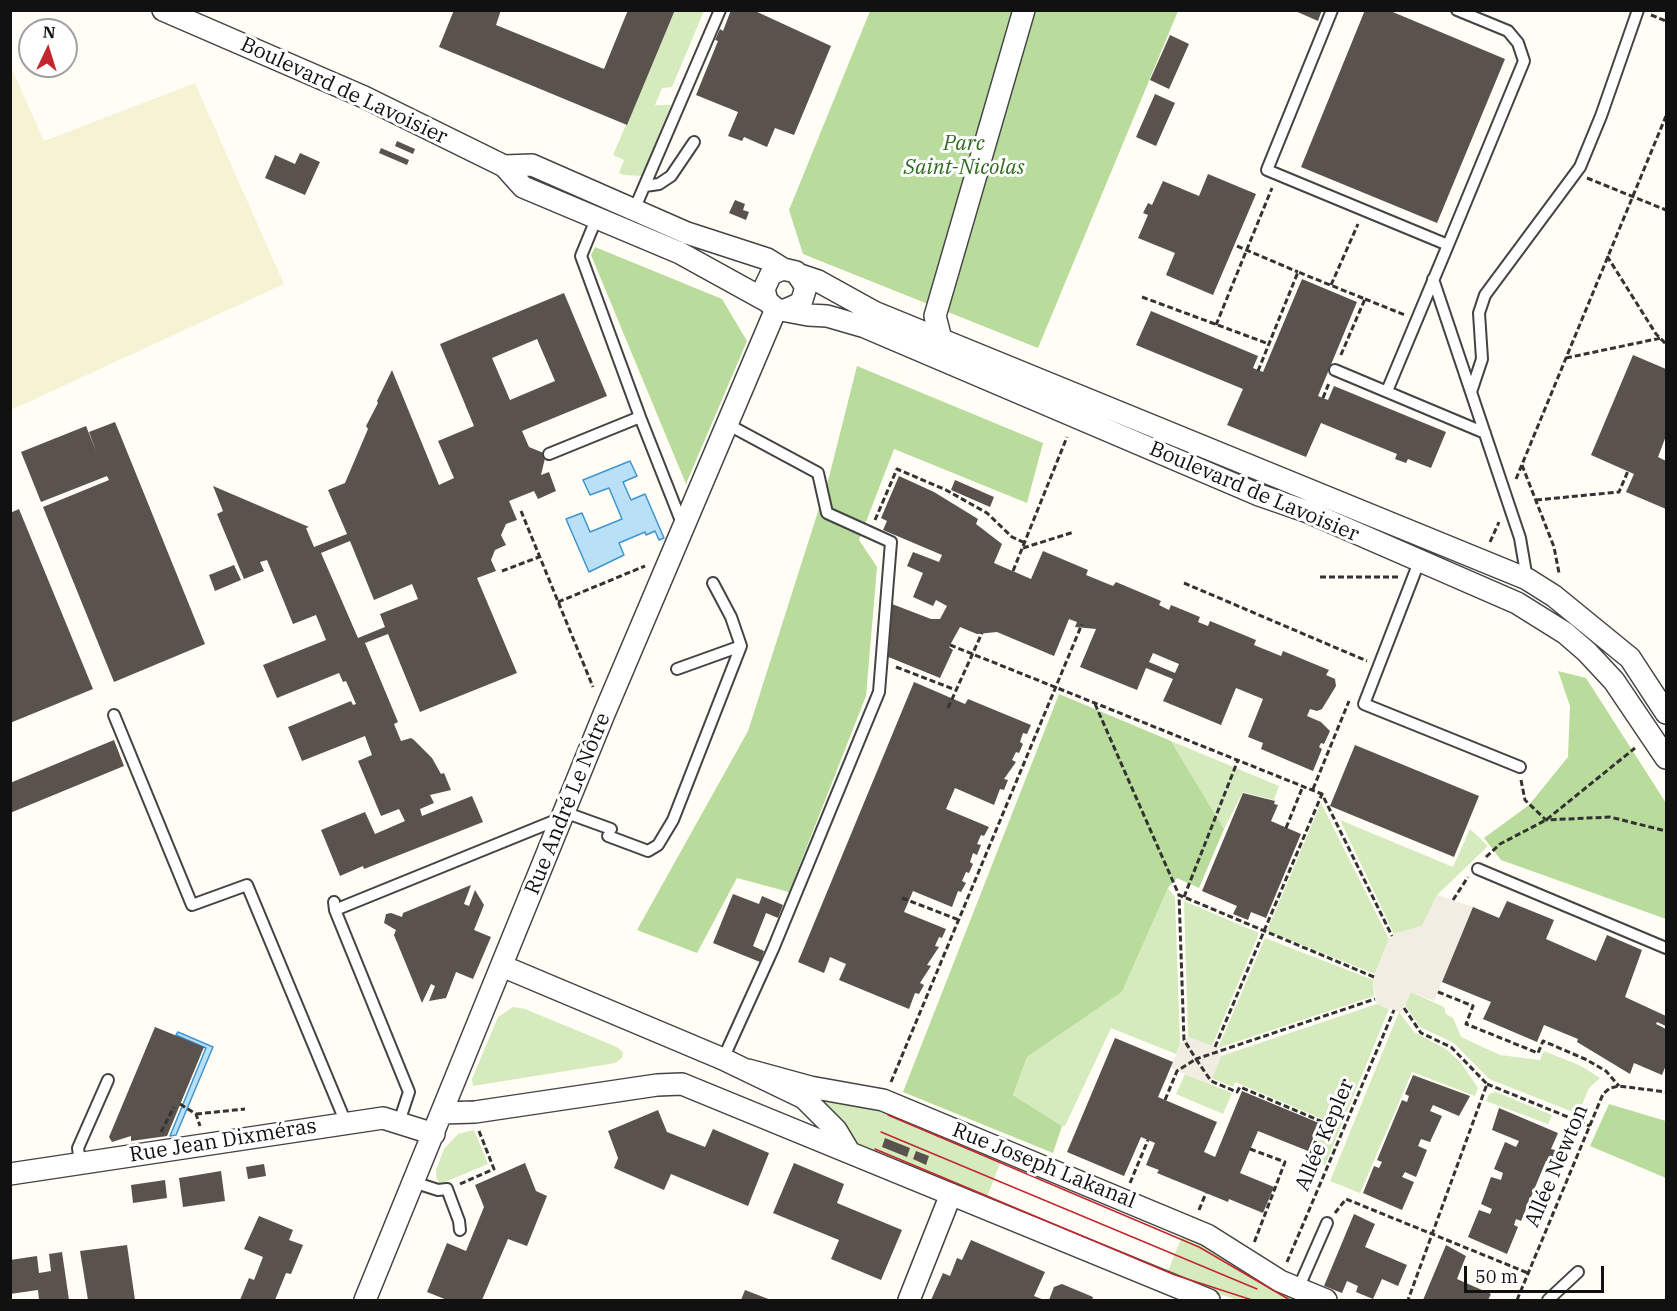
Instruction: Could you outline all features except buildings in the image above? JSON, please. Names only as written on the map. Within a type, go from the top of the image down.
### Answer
[{"type":"street","name":"Boulevard de Lavoisier","points":[[163,10],[364,97],[504,166],[523,187],[680,253],[776,307],[827,316],[865,327],[1259,495],[1308,512],[1517,603],[1565,633],[1614,681],[1666,758]]},
{"type":"street","points":[[941,339],[935,316],[1024,10]]},
{"type":"street","name":"Boulevard de Lavoisier","points":[[504,166],[532,165],[687,233],[766,259],[791,272],[818,281],[874,312],[1527,579],[1588,622],[1630,658],[1666,713]]},
{"type":"street","points":[[791,272],[806,287],[803,300],[794,309],[776,307],[764,289],[766,281],[771,274],[791,272]]},
{"type":"street","name":"Rue André Le Nôtre","points":[[366,1300],[563,815],[776,307]]},
{"type":"street","name":"Rue Joseph Lakanal","points":[[502,966],[723,1059],[804,1098],[836,1130],[848,1150]]},
{"type":"street","name":"Rue Joseph Lakanal","points":[[748,1070],[810,1087],[883,1100],[1207,1234],[1298,1289],[1326,1300]]},
{"type":"street","points":[[442,1113],[475,1112],[657,1085],[682,1084],[848,1150],[1209,1300]]},
{"type":"street","name":"Rue Jean Dixméras","points":[[10,1174],[383,1118],[434,1134]]},
{"type":"street","points":[[909,1300],[951,1194]]},
{"type":"lane","points":[[634,210],[720,10]]},
{"type":"lane","points":[[1332,10],[1267,170],[1448,245]]},
{"type":"lane","points":[[1387,391],[1524,61],[1518,43],[1508,31],[1457,10]]},
{"type":"lane","points":[[1471,392],[1482,360],[1479,313],[1485,295],[1576,173],[1601,116],[1638,10]]},
{"type":"lane","points":[[645,186],[659,184],[671,176],[694,142]]},
{"type":"lane","points":[[597,217],[581,256],[640,417],[684,528]]},
{"type":"lane","points":[[1433,279],[1520,538],[1527,579]]},
{"type":"lane","points":[[1335,370],[1485,433]]},
{"type":"lane","points":[[549,454],[640,417]]},
{"type":"lane","points":[[723,1059],[769,959],[879,692],[891,542],[827,513],[818,473],[727,424]]},
{"type":"lane","points":[[1419,562],[1364,704],[1520,767]]},
{"type":"lane","points":[[399,1122],[409,1092],[334,906],[563,815],[609,832],[648,851],[658,845],[673,820],[741,646],[731,617],[713,583]]},
{"type":"lane","points":[[677,669],[741,646]]},
{"type":"lane","points":[[114,715],[192,905],[247,885],[346,1123]]},
{"type":"lane","points":[[1475,870],[1666,948]]},
{"type":"lane","points":[[80,1163],[78,1148],[108,1080]]},
{"type":"lane","points":[[413,1182],[438,1190],[447,1189],[460,1230]]},
{"type":"lane","points":[[1298,1289],[1327,1223]]},
{"type":"lane","points":[[1548,1300],[1578,1272]]},
{"type":"path","points":[[1649,14],[1666,21]]},
{"type":"path","points":[[1515,481],[1666,116]]},
{"type":"path","points":[[1576,173],[1666,210]]},
{"type":"path","points":[[1216,325],[1278,174]]},
{"type":"path","points":[[1331,285],[1364,209]]},
{"type":"path","points":[[1237,246],[1416,320]]},
{"type":"path","points":[[1607,256],[1666,344]]},
{"type":"path","points":[[1258,370],[1298,272]]},
{"type":"path","points":[[1142,297],[1269,344]]},
{"type":"path","points":[[1323,398],[1365,299]]},
{"type":"path","points":[[1566,358],[1661,338]]},
{"type":"path","points":[[1013,571],[1067,437]]},
{"type":"path","points":[[1522,465],[1554,547],[1559,573]]},
{"type":"path","points":[[870,532],[897,469],[946,490],[987,513],[1012,537],[1025,543]]},
{"type":"path","points":[[1536,500],[1619,492],[1628,471]]},
{"type":"path","points":[[521,511],[595,691]]},
{"type":"path","points":[[1490,542],[1499,521]]},
{"type":"path","points":[[1023,548],[1074,532]]},
{"type":"path","points":[[502,571],[539,557]]},
{"type":"path","points":[[558,602],[646,565]]},
{"type":"path","points":[[1320,577],[1400,577]]},
{"type":"path","points":[[1184,583],[1379,666]]},
{"type":"path","points":[[883,1100],[1082,624]]},
{"type":"path","points":[[948,708],[982,633]]},
{"type":"path","points":[[950,645],[1322,794],[1392,936]]},
{"type":"path","points":[[881,661],[956,690]]},
{"type":"path","points":[[1094,702],[1179,895],[1184,1040],[1211,1081],[1237,1092],[1239,1087],[1323,1122],[1307,1163],[1314,1165]]},
{"type":"path","points":[[1453,900],[1475,870],[1500,844],[1546,820],[1639,745]]},
{"type":"path","points":[[1184,897],[1238,760]]},
{"type":"path","points":[[1520,767],[1525,800],[1546,820],[1610,817],[1666,831]]},
{"type":"path","points":[[1286,828],[1303,786]]},
{"type":"path","points":[[1215,1047],[1322,794]]},
{"type":"path","points":[[1179,895],[1374,977]]},
{"type":"path","points":[[902,898],[959,920]]},
{"type":"path","points":[[1438,992],[1473,1006],[1466,1024],[1538,1053],[1543,1041],[1585,1059],[1606,1071],[1619,1086],[1666,1092]]},
{"type":"path","points":[[1165,1100],[1177,1071],[1196,1059],[1375,999]]},
{"type":"path","points":[[1404,1008],[1421,1033],[1451,1047],[1487,1084],[1590,1126]]},
{"type":"path","name":"Allée Kepler","points":[[1283,1272],[1394,1010]]},
{"type":"path","points":[[1408,1300],[1487,1084]]},
{"type":"path","name":"Allée Newton","points":[[1517,1300],[1604,1094],[1610,1088],[1619,1086]]},
{"type":"path","points":[[181,1105],[188,1107],[196,1114],[201,1134]]},
{"type":"path","points":[[156,1141],[174,1107]]},
{"type":"path","points":[[196,1114],[245,1109]]},
{"type":"path","points":[[447,1189],[494,1169],[476,1124]]},
{"type":"path","points":[[1127,1192],[1148,1140]]},
{"type":"path","points":[[1250,1149],[1285,1162],[1254,1245]]},
{"type":"path","points":[[1198,1211],[1206,1193]]},
{"type":"path","points":[[1327,1223],[1347,1199],[1528,1273]]},
{"type":"shaded area","points":[[11,67],[44,141],[195,83],[284,284],[11,410]]},
{"type":"shaded area","points":[[1437,895],[1473,907],[1434,1001],[1411,992],[1401,1013],[1377,1004],[1373,980],[1389,939],[1394,934],[1422,926]]},
{"type":"shaded area","points":[[1188,1037],[1218,1048],[1221,1056],[1210,1084],[1171,1068],[1180,1044]]},
{"type":"green space","points":[[675,11],[704,11],[672,87],[662,88],[655,105],[671,105],[642,176],[624,175],[619,173],[624,160],[613,155]]},
{"type":"green space","name":"Parc Saint-Nicolas","points":[[870,11],[1178,11],[1038,348],[803,254],[789,210]]},
{"type":"green space","points":[[595,247],[722,299],[747,341],[686,484],[591,255]]},
{"type":"green space","points":[[857,366],[1043,443],[1027,503],[894,449],[859,540],[877,567],[866,696],[789,892],[737,878],[697,953],[637,930],[748,731],[829,477]]},
{"type":"green space","points":[[1558,671],[1586,678],[1666,803],[1666,919],[1501,860],[1484,838],[1529,805],[1568,757],[1570,706]]},
{"type":"green space","points":[[1059,694],[1171,741],[1224,829],[1199,888],[1177,878],[1168,888],[1122,992],[1027,1057],[1013,1095],[1062,1126],[1053,1153],[903,1092]]},
{"type":"green space","points":[[1171,741],[1279,786],[1274,800],[1243,792],[1224,829]]},
{"type":"green space","points":[[1321,803],[1389,939],[1375,974],[1267,931]]},
{"type":"green space","points":[[1340,820],[1453,867],[1470,829],[1488,846],[1437,895],[1422,926],[1394,934]]},
{"type":"green space","points":[[1168,888],[1175,897],[1180,1044],[1176,1054],[1111,1028],[1065,1126],[1062,1126],[1013,1095],[1027,1057],[1122,992]]},
{"type":"green space","points":[[1184,901],[1259,933],[1212,1046],[1188,1037]]},
{"type":"green space","points":[[1265,938],[1373,980],[1374,996],[1218,1048]]},
{"type":"green space","points":[[1411,992],[1444,1007],[1446,1014],[1453,1018],[1461,1037],[1500,1055],[1540,1060],[1544,1051],[1581,1066],[1600,1078],[1589,1088],[1578,1114],[1489,1079],[1454,1043],[1420,1027],[1405,1005]]},
{"type":"green space","points":[[1377,1004],[1389,1009],[1325,1165],[1311,1160],[1327,1121],[1235,1082],[1233,1087],[1212,1078],[1221,1056]]},
{"type":"green space","points":[[513,1007],[525,1009],[617,1047],[623,1052],[622,1058],[615,1063],[473,1086],[472,1079],[498,1017]]},
{"type":"green space","points":[[1399,1012],[1414,1032],[1446,1049],[1461,1063],[1478,1088],[1475,1096],[1412,1072],[1360,1193],[1330,1181]]},
{"type":"green space","points":[[1185,1074],[1232,1093],[1223,1114],[1176,1094]]},
{"type":"green space","points":[[1496,1092],[1552,1115],[1548,1124],[1486,1101],[1489,1094]]},
{"type":"green space","points":[[811,1094],[864,1102],[1002,1158],[986,1200],[868,1151],[854,1141]]},
{"type":"green space","points":[[1609,1104],[1666,1121],[1666,1178],[1590,1146]]},
{"type":"green space","points":[[474,1130],[488,1164],[440,1184],[436,1177],[436,1170],[444,1149],[458,1134]]},
{"type":"green space","points":[[1183,1234],[1308,1300],[1237,1300],[1166,1276]]},
{"type":"water","points":[[630,461],[637,476],[623,482],[631,500],[645,494],[664,538],[659,540],[655,531],[646,535],[645,532],[619,543],[624,555],[589,572],[566,519],[582,513],[590,532],[622,519],[609,488],[590,495],[583,480]]},
{"type":"water","points":[[178,1032],[213,1047],[176,1135],[170,1136],[206,1048],[176,1035]]},
{"type":"tram line","points":[[888,1115],[1199,1247],[1290,1300]]},
{"type":"tram line","points":[[881,1132],[1257,1289]]},
{"type":"tram line","points":[[875,1149],[1175,1275],[1252,1300]]}]
